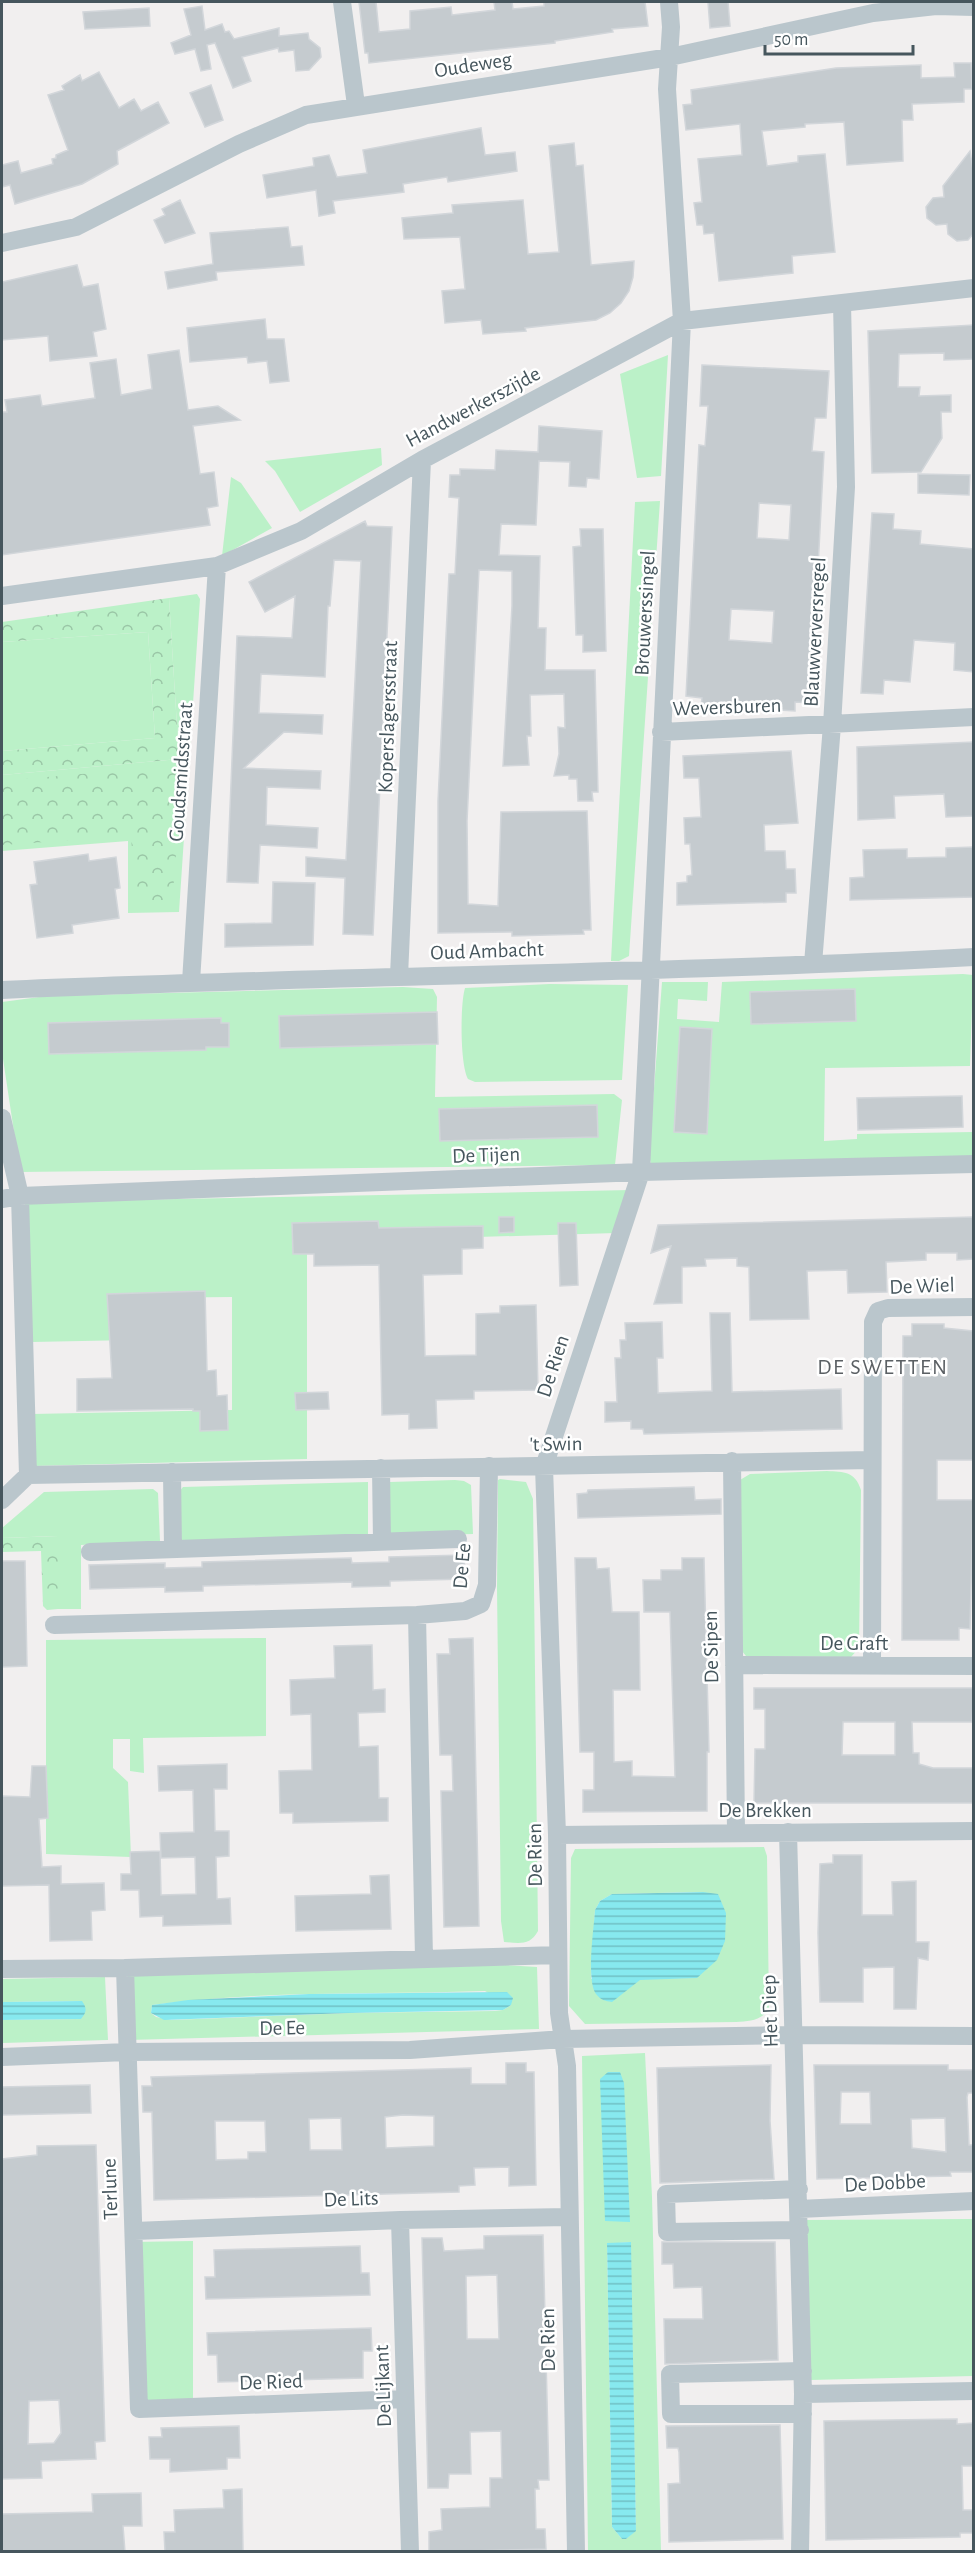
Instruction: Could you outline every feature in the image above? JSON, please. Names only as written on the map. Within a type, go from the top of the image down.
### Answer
[{"type":"street","points":[[342,2],[356,105]]},
{"type":"street","name":"Brouwerssingel","points":[[641,1172],[682,321],[667,89],[671,27],[669,2]]},
{"type":"street","name":"Oudeweg","points":[[2,243],[76,227],[239,144],[306,115],[356,105],[670,57],[873,13],[936,6],[974,7]]},
{"type":"street","name":"Handwerkerszijde","points":[[2,596],[217,566],[301,531],[422,460],[682,321],[974,288]]},
{"type":"street","name":"Blauwverversregel","points":[[813,964],[832,725],[846,487],[842,303]]},
{"type":"street","name":"Koperslagersstraat","points":[[399,976],[422,460]]},
{"type":"street","name":"Goudsmidsstraat","points":[[191,982],[217,566]]},
{"type":"street","name":"Weversburen","points":[[661,732],[974,717]]},
{"type":"street","name":"Oud Ambacht","points":[[2,990],[974,957]]},
{"type":"street","points":[[2,1118],[20,1196],[28,1475],[2,1500]]},
{"type":"street","name":"De Tijen","points":[[2,1199],[20,1196],[641,1172],[974,1164]]},
{"type":"street","name":"De Rien","points":[[576,2552],[567,2066],[559,2013],[557,1835],[544,1467],[641,1172]]},
{"type":"street","name":"De Wiel","points":[[872,1666],[873,1322],[878,1311],[888,1308],[974,1307]]},
{"type":"street","points":[[732,1461],[871,1460]]},
{"type":"street","name":"'t Swin","points":[[28,1475],[489,1466],[544,1467],[732,1461]]},
{"type":"street","name":"De Sipen","points":[[732,1461],[736,1832]]},
{"type":"street","name":"De Ee","points":[[54,1626],[417,1615],[465,1611],[481,1604],[487,1585],[489,1466]]},
{"type":"street","points":[[381,1468],[382,1542]]},
{"type":"street","points":[[172,1472],[173,1549]]},
{"type":"street","points":[[90,1552],[458,1539]]},
{"type":"street","points":[[417,1615],[424,1958]]},
{"type":"street","name":"De Graft","points":[[734,1665],[974,1666]]},
{"type":"street","name":"De Brekken","points":[[557,1835],[974,1831]]},
{"type":"street","name":"Het Diep","points":[[788,1832],[803,2371],[800,2552]]},
{"type":"street","points":[[2,1969],[125,1968],[558,1956]]},
{"type":"street","name":"Terlune","points":[[125,1968],[139,2409]]},
{"type":"street","points":[[563,2039],[794,2035],[974,2036]]},
{"type":"street","name":"De Ee","points":[[2,2057],[128,2052],[410,2050],[563,2039]]},
{"type":"street","points":[[799,2189],[666,2194],[667,2232],[800,2230]]},
{"type":"street","name":"De Dobbe","points":[[799,2209],[974,2201]]},
{"type":"street","name":"De Lits","points":[[135,2231],[400,2220],[569,2217]]},
{"type":"street","name":"De Lijkant","points":[[400,2220],[410,2552]]},
{"type":"street","points":[[803,2371],[670,2374],[671,2414],[803,2414]]},
{"type":"street","points":[[803,2394],[974,2391]]},
{"type":"street","name":"De Ried","points":[[139,2409],[405,2399]]},
{"type":"green space","points":[[668,355],[661,476],[637,478],[620,374]]},
{"type":"green space","points":[[381,448],[382,465],[300,512],[275,471],[265,461]]},
{"type":"green space","points":[[231,477],[241,483],[272,528],[222,556]]},
{"type":"green space","points":[[660,501],[629,956],[619,961],[611,961],[635,502]]},
{"type":"green space","points":[[197,594],[200,599],[179,912],[128,913],[128,841],[2,851],[2,775],[179,759],[169,598]]},
{"type":"green space","points":[[169,598],[179,759],[2,775],[2,751],[155,738],[148,632],[2,642],[2,622]]},
{"type":"green space","points":[[148,632],[155,738],[2,751],[2,642]]},
{"type":"green space","points":[[183,765],[172,905],[136,905],[131,836],[2,845],[2,781]]},
{"type":"green space","points":[[973,975],[970,1066],[825,1068],[824,1141],[857,1139],[857,1134],[973,1132],[973,1158],[651,1164],[649,1155],[662,982],[708,982],[707,1001],[678,999],[677,1019],[719,1022],[722,982]]},
{"type":"green space","points":[[550,984],[628,985],[622,1080],[475,1082],[468,1079],[463,1061],[462,1034],[465,988]]},
{"type":"green space","points":[[403,987],[433,989],[437,997],[435,1097],[614,1094],[622,1100],[615,1165],[20,1172],[2,1052],[2,1002],[47,996]]},
{"type":"green space","points":[[631,1190],[616,1233],[307,1242],[307,1459],[34,1466],[32,1414],[232,1410],[232,1297],[132,1298],[132,1340],[32,1342],[25,1202]]},
{"type":"green space","points":[[844,1472],[852,1476],[861,1490],[859,1648],[851,1657],[746,1656],[742,1651],[740,1480],[750,1474]]},
{"type":"green space","points":[[455,1480],[471,1485],[473,1534],[390,1536],[390,1482]]},
{"type":"green space","points":[[498,1480],[526,1482],[533,1499],[538,1931],[528,1941],[519,1943],[504,1942],[501,1921],[497,1588]]},
{"type":"green space","points":[[368,1482],[368,1536],[177,1541],[179,1492],[183,1487]]},
{"type":"green space","points":[[153,1489],[158,1493],[160,1541],[81,1545],[81,1609],[58,1609],[57,1536],[2,1538],[2,1528],[44,1492]]},
{"type":"green space","points":[[58,1536],[58,1609],[47,1610],[43,1606],[41,1551],[2,1552],[2,1538]]},
{"type":"green space","points":[[266,1638],[266,1736],[143,1738],[144,1773],[130,1771],[130,1739],[113,1739],[113,1768],[128,1782],[131,1857],[46,1854],[46,1640]]},
{"type":"green space","points":[[764,1847],[767,1856],[769,2010],[758,2018],[741,2022],[585,2024],[569,2006],[571,1858],[575,1849]],"holes":[[[703,1892],[697,1978],[591,1979],[595,1910],[600,1901],[612,1894]]]},
{"type":"green space","points":[[505,1965],[537,1967],[539,2029],[128,2040],[128,1976]],"holes":[[[485,1991],[511,2005],[503,2010],[495,2011],[349,2013],[171,2020],[156,2017],[151,2013],[152,2005],[193,2000],[318,1994]]]},
{"type":"green space","points":[[105,1977],[108,2040],[2,2043],[2,2020],[81,2019],[82,2001],[2,2002],[2,1979]]},
{"type":"green space","points":[[645,2053],[652,2197],[661,2551],[588,2551],[582,2056]],"holes":[[[630,2242],[636,2530],[626,2539],[622,2539],[612,2527],[607,2244]]]},
{"type":"green space","points":[[973,2219],[973,2376],[810,2380],[804,2220]]},
{"type":"green space","points":[[193,2241],[193,2407],[134,2411],[132,2242]]},
{"type":"water","points":[[703,1892],[718,1894],[726,1913],[725,1941],[717,1960],[697,1978],[640,1980],[612,2002],[603,2000],[596,1994],[591,1978],[592,1941],[595,1910],[600,1901],[612,1894]]},
{"type":"water","points":[[507,1992],[513,1998],[511,2005],[503,2010],[164,2020],[151,2013],[152,2005],[188,2000],[309,1994]]},
{"type":"water","points":[[82,2001],[86,2010],[81,2019],[2,2020],[2,2002]]},
{"type":"water","points":[[608,2072],[620,2072],[624,2083],[630,2222],[605,2221],[600,2079]]},
{"type":"water","points":[[631,2242],[636,2531],[626,2539],[622,2539],[612,2527],[607,2243]]},
{"type":"building","points":[[359,2],[376,2],[379,32],[410,29],[410,11],[451,7],[452,15],[495,10],[494,2],[512,2],[513,9],[544,6],[544,2],[645,2],[648,26],[612,29],[613,32],[555,41],[555,43],[369,63],[368,53],[365,53]]},
{"type":"building","points":[[708,2],[728,2],[730,26],[710,28]]},
{"type":"building","points":[[202,6],[205,30],[222,24],[225,32],[229,31],[234,39],[279,28],[279,36],[308,33],[309,39],[320,48],[321,57],[309,70],[296,71],[294,50],[279,52],[278,48],[242,57],[251,81],[233,88],[215,43],[207,45],[211,69],[201,71],[195,49],[175,54],[171,43],[191,35],[184,9]]},
{"type":"building","points":[[149,8],[150,26],[85,29],[83,12]]},
{"type":"building","points":[[954,63],[971,63],[972,89],[964,89],[964,102],[912,104],[913,120],[902,120],[903,161],[847,165],[844,122],[805,124],[805,127],[762,131],[767,166],[798,162],[798,156],[825,154],[835,252],[792,256],[793,273],[719,281],[714,233],[704,234],[703,225],[697,225],[694,203],[702,202],[698,159],[742,155],[740,124],[686,130],[683,105],[692,104],[691,90],[836,68],[921,65],[921,78],[955,77]]},
{"type":"building","points":[[99,72],[119,108],[134,99],[141,111],[158,102],[169,123],[117,151],[118,164],[82,184],[15,204],[10,185],[2,187],[2,165],[18,161],[21,173],[53,164],[52,159],[56,158],[56,155],[68,150],[48,95],[64,90],[62,86],[80,75],[82,81]]},
{"type":"building","points":[[211,85],[223,120],[205,127],[190,93]]},
{"type":"building","points":[[481,128],[485,155],[515,152],[517,171],[448,182],[447,177],[403,184],[404,192],[333,201],[335,213],[319,216],[316,190],[267,198],[263,175],[314,166],[313,158],[329,155],[337,177],[367,173],[363,150]]},
{"type":"building","points":[[574,143],[576,166],[583,165],[591,265],[634,261],[629,291],[621,303],[610,313],[596,320],[525,328],[526,331],[483,334],[481,320],[445,323],[442,291],[465,289],[460,237],[404,239],[402,218],[453,213],[452,205],[523,200],[528,254],[559,252],[549,146]]},
{"type":"building","points":[[970,151],[974,176],[974,233],[968,240],[957,241],[948,234],[947,224],[936,225],[927,218],[926,207],[933,198],[944,197],[943,186]]},
{"type":"building","points":[[180,200],[195,233],[165,243],[154,220],[165,215],[162,209]]},
{"type":"building","points":[[288,227],[291,247],[302,246],[304,265],[216,272],[217,280],[168,289],[165,272],[213,264],[210,233]]},
{"type":"building","points":[[77,265],[83,287],[98,284],[106,329],[93,332],[97,356],[50,361],[48,336],[2,340],[2,282]]},
{"type":"building","points":[[265,319],[267,339],[284,339],[289,381],[270,383],[267,361],[248,363],[247,357],[190,362],[187,328]]},
{"type":"building","points":[[974,325],[974,359],[944,360],[944,353],[899,354],[898,387],[920,387],[919,396],[951,395],[951,412],[941,412],[942,438],[921,472],[872,473],[868,331]]},
{"type":"building","points":[[179,350],[188,410],[218,406],[240,420],[193,426],[200,474],[214,472],[218,506],[207,508],[210,525],[2,555],[2,412],[7,412],[5,400],[40,395],[42,406],[95,398],[90,363],[116,359],[121,395],[152,389],[148,355]]},
{"type":"building","points":[[702,365],[829,371],[826,418],[815,418],[812,451],[824,452],[811,703],[795,702],[795,711],[760,709],[760,705],[728,702],[727,708],[701,706],[702,698],[686,696],[699,445],[705,446],[708,406],[700,406]],"holes":[[[759,503],[791,505],[789,540],[757,538]],[[731,609],[774,611],[772,643],[729,640]]]},
{"type":"building","points":[[539,426],[602,431],[599,479],[587,478],[586,487],[569,486],[570,462],[539,461],[536,525],[501,524],[499,555],[540,556],[538,628],[546,628],[545,670],[595,670],[598,792],[592,792],[593,801],[578,801],[577,779],[569,779],[569,775],[554,776],[559,754],[558,727],[565,728],[564,694],[530,695],[531,736],[527,736],[529,765],[503,766],[512,571],[479,570],[467,821],[468,904],[498,906],[501,812],[587,811],[591,930],[583,930],[584,934],[512,936],[512,932],[438,933],[438,801],[449,574],[455,574],[459,498],[449,497],[450,475],[460,475],[460,469],[495,470],[496,450],[538,452]]},
{"type":"building","points":[[918,474],[970,475],[969,495],[918,493]]},
{"type":"building","points":[[872,513],[894,514],[893,529],[921,531],[920,544],[974,549],[974,672],[954,670],[955,643],[914,640],[910,682],[884,680],[883,694],[861,693]]},
{"type":"building","points":[[365,521],[367,526],[392,527],[373,935],[343,934],[345,878],[306,876],[306,857],[346,860],[361,561],[334,560],[330,606],[328,606],[325,677],[261,674],[259,713],[323,715],[322,734],[284,732],[244,768],[321,771],[320,789],[267,787],[266,825],[318,828],[317,848],[260,845],[258,883],[227,882],[237,636],[292,638],[295,596],[265,612],[249,582]]},
{"type":"building","points":[[580,529],[603,529],[606,651],[583,652],[583,635],[576,635],[573,547],[581,546]]},
{"type":"building","points":[[974,742],[974,816],[946,817],[944,794],[894,796],[895,818],[858,820],[857,747]]},
{"type":"building","points":[[791,751],[798,823],[764,825],[765,851],[785,851],[786,869],[795,869],[796,893],[786,893],[786,902],[677,905],[677,883],[687,882],[687,876],[692,875],[690,844],[685,844],[684,818],[701,817],[699,778],[684,778],[683,756]]},
{"type":"building","points":[[974,847],[974,897],[850,900],[850,878],[864,877],[863,850],[907,849],[907,858],[946,857],[946,848]]},
{"type":"building","points":[[88,854],[89,861],[116,857],[120,888],[115,889],[119,918],[72,925],[73,933],[37,938],[30,885],[37,884],[34,862]]},
{"type":"building","points":[[273,882],[315,883],[313,945],[225,947],[225,924],[272,923]]},
{"type":"building","points":[[855,989],[856,1021],[751,1024],[750,992]]},
{"type":"building","points":[[437,1012],[438,1044],[280,1048],[279,1016]]},
{"type":"building","points":[[221,1018],[221,1023],[229,1023],[229,1047],[206,1047],[206,1050],[49,1054],[48,1023]]},
{"type":"building","points":[[680,1027],[712,1029],[707,1134],[674,1132]]},
{"type":"building","points":[[962,1096],[963,1127],[858,1130],[857,1098]]},
{"type":"building","points":[[597,1105],[598,1137],[440,1141],[439,1109]]},
{"type":"building","points":[[499,1217],[514,1217],[514,1232],[499,1233]]},
{"type":"building","points":[[974,1217],[974,1259],[957,1260],[957,1253],[926,1253],[926,1260],[886,1262],[887,1292],[848,1293],[847,1270],[807,1271],[809,1319],[750,1320],[749,1267],[737,1266],[737,1258],[705,1259],[706,1266],[682,1267],[682,1303],[654,1304],[671,1246],[651,1253],[658,1225]]},
{"type":"building","points":[[378,1221],[379,1228],[483,1226],[483,1248],[462,1249],[462,1274],[423,1275],[425,1356],[476,1355],[476,1314],[500,1313],[500,1306],[536,1305],[538,1390],[474,1391],[474,1399],[436,1400],[437,1428],[409,1429],[409,1414],[382,1415],[379,1265],[314,1266],[314,1254],[293,1254],[292,1223]]},
{"type":"building","points":[[558,1223],[576,1223],[578,1285],[560,1286]]},
{"type":"building","points":[[205,1291],[207,1371],[216,1370],[217,1396],[227,1395],[228,1430],[200,1431],[200,1411],[193,1411],[193,1409],[77,1411],[77,1379],[112,1378],[107,1294]]},
{"type":"building","points":[[710,1313],[730,1313],[732,1392],[841,1389],[842,1429],[644,1434],[643,1429],[631,1429],[631,1421],[605,1422],[605,1402],[617,1402],[615,1358],[621,1358],[620,1340],[626,1340],[625,1323],[662,1322],[663,1358],[657,1358],[658,1393],[712,1391]]},
{"type":"building","points":[[912,1324],[944,1324],[944,1328],[973,1331],[973,1460],[937,1460],[937,1500],[973,1500],[970,1629],[959,1628],[959,1640],[902,1640],[903,1336],[912,1336]]},
{"type":"building","points":[[328,1392],[329,1409],[296,1410],[295,1393]]},
{"type":"building","points":[[694,1487],[695,1500],[721,1499],[721,1514],[578,1518],[577,1494],[587,1493],[588,1490]]},
{"type":"building","points":[[464,1555],[465,1579],[390,1581],[390,1586],[352,1587],[352,1582],[203,1586],[203,1591],[165,1592],[165,1587],[90,1589],[89,1565],[165,1563],[165,1568],[202,1567],[202,1562],[351,1558],[352,1563],[389,1562],[389,1557]]},
{"type":"building","points":[[575,1558],[596,1558],[597,1569],[609,1568],[612,1612],[639,1612],[640,1690],[613,1690],[614,1762],[632,1761],[632,1776],[675,1777],[670,1612],[644,1612],[643,1580],[661,1580],[661,1570],[682,1570],[682,1558],[704,1558],[709,1752],[707,1752],[707,1811],[583,1812],[583,1790],[594,1790],[594,1752],[580,1752]]},
{"type":"building","points":[[2,1561],[25,1561],[27,1666],[2,1667]]},
{"type":"building","points":[[473,1638],[479,1926],[444,1927],[441,1791],[453,1791],[452,1755],[440,1755],[437,1654],[450,1654],[449,1639]]},
{"type":"building","points":[[372,1645],[373,1690],[385,1689],[385,1712],[358,1713],[359,1747],[378,1746],[379,1798],[388,1798],[388,1821],[293,1823],[293,1813],[280,1813],[279,1771],[312,1770],[311,1714],[291,1715],[290,1680],[335,1678],[334,1646]]},
{"type":"building","points":[[754,1688],[974,1688],[972,1722],[912,1722],[913,1753],[919,1753],[919,1764],[933,1768],[974,1768],[974,1803],[754,1803],[755,1749],[765,1749],[765,1709],[754,1709]],"holes":[[[843,1722],[895,1722],[895,1755],[842,1755]]]},
{"type":"building","points":[[227,1764],[227,1789],[214,1789],[215,1831],[229,1831],[229,1856],[216,1857],[217,1899],[230,1898],[231,1924],[163,1926],[163,1916],[140,1917],[139,1890],[121,1890],[121,1874],[131,1874],[130,1852],[160,1851],[161,1895],[196,1894],[195,1857],[161,1858],[160,1833],[194,1832],[193,1790],[159,1791],[158,1766]]},
{"type":"building","points":[[32,1766],[46,1766],[48,1818],[39,1819],[42,1867],[61,1866],[61,1884],[104,1883],[105,1910],[91,1911],[92,1940],[50,1941],[49,1885],[2,1886],[2,1796],[30,1797]]},
{"type":"building","points":[[833,1855],[862,1855],[862,1915],[893,1915],[892,1882],[916,1881],[916,1942],[929,1942],[928,1960],[918,1958],[916,2009],[894,2009],[894,1967],[863,1968],[863,2002],[820,2002],[818,1933],[820,1864],[833,1863]]},
{"type":"building","points":[[389,1875],[391,1929],[296,1931],[295,1896],[371,1894],[370,1876]]},
{"type":"building","points":[[506,2063],[526,2063],[526,2072],[534,2072],[536,2185],[509,2186],[509,2167],[474,2168],[475,2185],[459,2186],[459,2192],[154,2200],[152,2112],[143,2112],[142,2086],[152,2086],[151,2077],[471,2068],[471,2084],[506,2084]],"holes":[[[434,2116],[434,2146],[386,2148],[385,2117]],[[341,2118],[342,2150],[310,2150],[309,2119]],[[215,2121],[265,2121],[266,2152],[248,2152],[248,2159],[216,2160]]]},
{"type":"building","points":[[771,2065],[770,2121],[774,2179],[660,2183],[657,2068]]},
{"type":"building","points":[[814,2065],[948,2065],[948,2070],[974,2070],[974,2093],[968,2093],[967,2097],[969,2145],[974,2145],[974,2172],[950,2172],[951,2176],[817,2179]],"holes":[[[841,2092],[870,2092],[871,2124],[840,2124]],[[945,2118],[946,2152],[912,2148],[911,2119]]]},
{"type":"building","points":[[90,2085],[91,2113],[2,2115],[2,2087]]},
{"type":"building","points":[[96,2145],[105,2441],[95,2442],[96,2459],[41,2461],[42,2478],[2,2479],[2,2159],[37,2155],[37,2146]],"holes":[[[59,2400],[61,2433],[54,2443],[28,2444],[29,2401]]]},
{"type":"building","points":[[543,2235],[549,2480],[538,2480],[539,2489],[535,2489],[536,2529],[545,2529],[546,2549],[429,2552],[429,2532],[442,2530],[441,2509],[490,2507],[490,2478],[502,2478],[501,2431],[470,2432],[471,2474],[449,2474],[448,2488],[428,2488],[422,2238],[442,2238],[444,2251],[484,2249],[484,2236]],"holes":[[[497,2275],[499,2339],[467,2339],[466,2276]]]},
{"type":"building","points":[[662,2242],[775,2242],[778,2360],[665,2364],[664,2319],[703,2319],[702,2287],[674,2288],[673,2264],[662,2264]]},
{"type":"building","points":[[360,2246],[361,2273],[369,2273],[370,2295],[206,2299],[205,2277],[215,2277],[214,2250]]},
{"type":"building","points":[[371,2328],[372,2351],[363,2351],[363,2378],[218,2382],[217,2355],[208,2355],[207,2333]]},
{"type":"building","points":[[957,2419],[957,2424],[974,2423],[974,2466],[962,2466],[963,2510],[974,2510],[974,2533],[960,2533],[960,2537],[826,2540],[824,2421]]},
{"type":"building","points":[[780,2425],[783,2539],[669,2542],[668,2484],[680,2483],[679,2452],[678,2448],[667,2448],[666,2426]]},
{"type":"building","points":[[239,2426],[240,2458],[227,2458],[227,2469],[170,2472],[170,2459],[150,2459],[149,2437],[162,2437],[161,2428]]},
{"type":"building","points":[[242,2489],[243,2551],[165,2552],[164,2532],[175,2532],[174,2510],[224,2508],[223,2490]]},
{"type":"building","points":[[141,2493],[142,2526],[123,2526],[125,2552],[2,2552],[2,2514],[93,2512],[92,2494]]},
{"type":"district","name":"DE SWETTEN","points":[[883,1367]]}]
